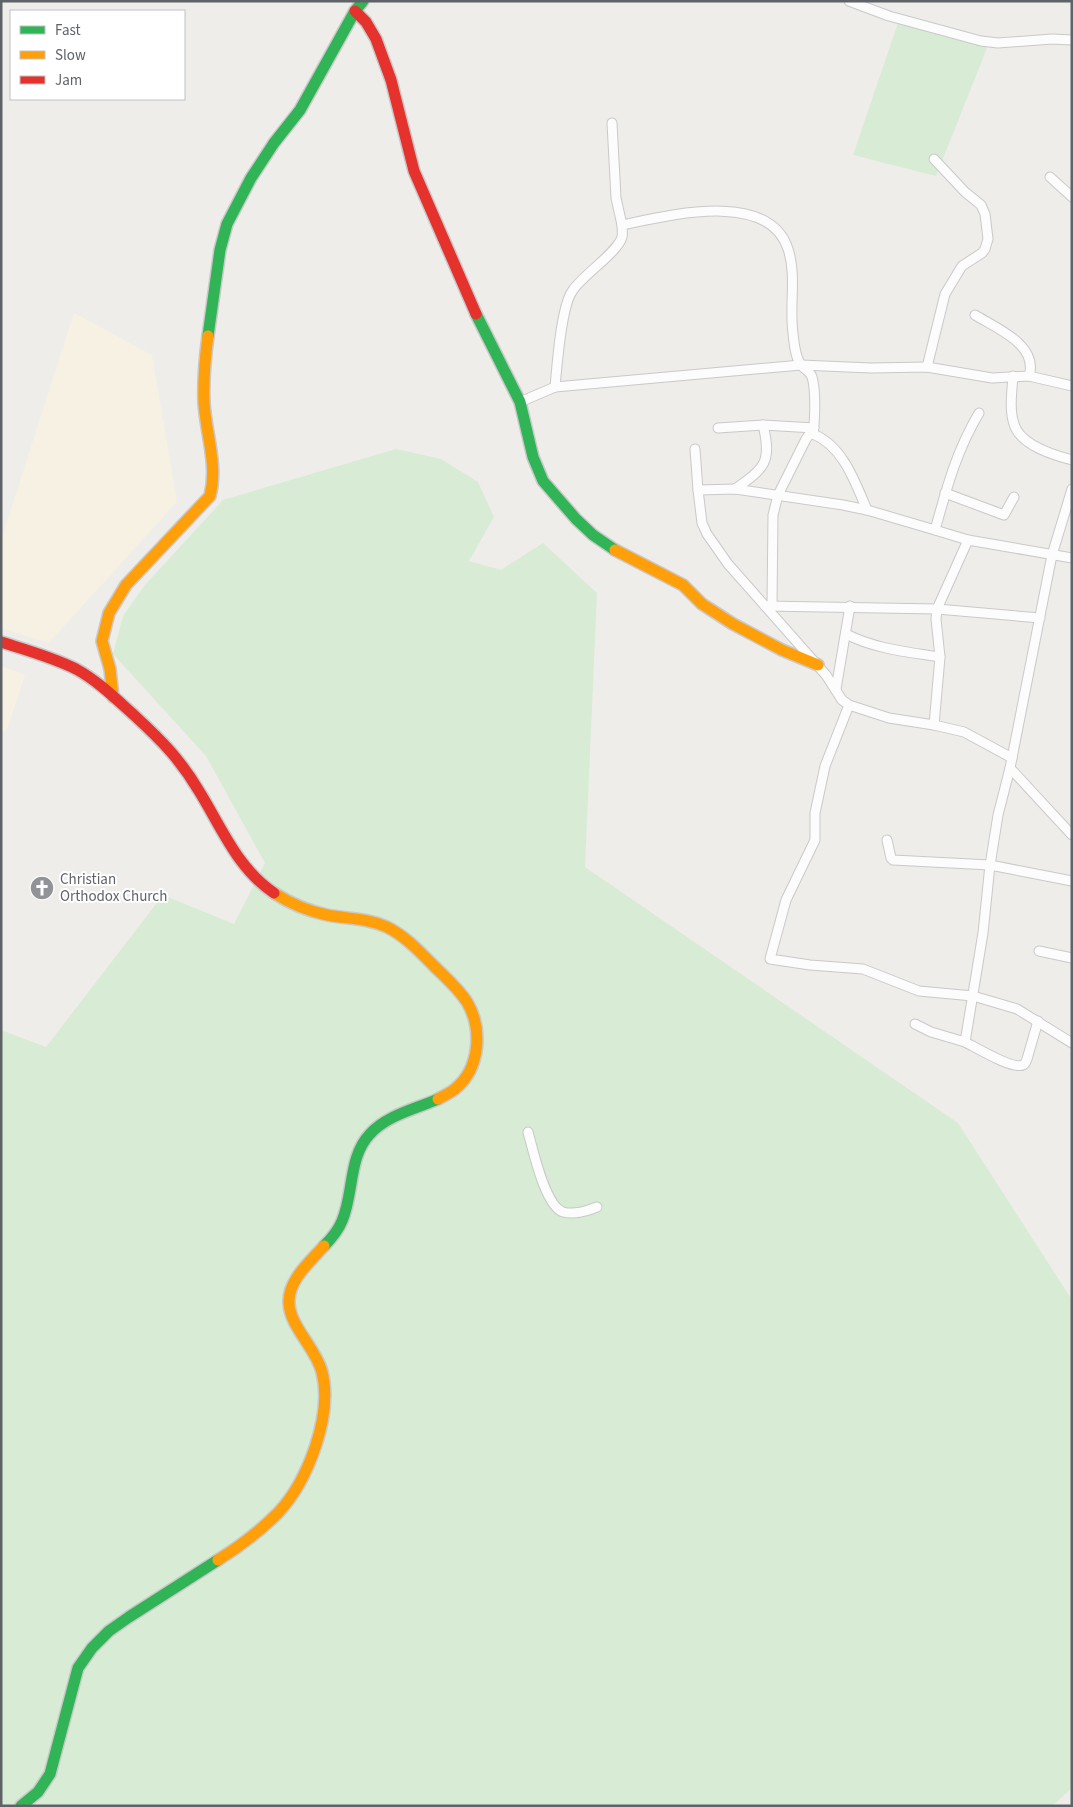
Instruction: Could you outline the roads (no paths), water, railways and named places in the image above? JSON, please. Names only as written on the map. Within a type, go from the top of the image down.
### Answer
[{"type":"main road","points":[[113,696],[110,669],[102,641],[108,613],[126,585],[210,496],[213,484],[211,451],[204,404],[204,368],[220,250],[227,224],[251,178],[274,143],[300,110],[355,11],[363,1]]},
{"type":"main road","points":[[355,11],[366,22],[376,39],[391,80],[414,171],[477,316],[520,402],[533,457],[543,481],[558,501],[593,535],[634,561],[683,585],[702,604],[734,624],[782,650],[818,665]]},
{"type":"main road","points":[[1,642],[41,655],[75,670],[113,696],[173,752],[206,802],[238,859],[253,877],[277,895],[319,913],[366,920],[383,925],[410,942],[462,995],[475,1020],[477,1044],[471,1068],[464,1081],[452,1094],[384,1122],[373,1129],[364,1140],[358,1155],[344,1217],[336,1234],[292,1285],[289,1303],[295,1322],[308,1340],[323,1373],[325,1411],[321,1432],[314,1450],[291,1496],[275,1515],[251,1537],[127,1617],[102,1637],[78,1668],[46,1784],[40,1792],[21,1806]]},
{"type":"street","points":[[848,1],[889,16],[982,41],[998,43],[1052,39],[1072,40]]},
{"type":"street","points":[[554,388],[568,298],[573,289],[619,244],[623,233],[616,198],[612,123]]},
{"type":"street","points":[[927,367],[945,294],[962,266],[982,254],[988,239],[985,214],[981,205],[965,192],[934,159]]},
{"type":"street","points":[[1050,176],[1072,197]]},
{"type":"street","points":[[622,225],[675,214],[706,211],[752,215],[777,231],[788,247],[791,260],[792,325],[796,351],[801,365],[810,372],[812,377],[814,431]]},
{"type":"street","points":[[975,315],[1019,343],[1028,354],[1031,363],[1029,376]]},
{"type":"street","points":[[520,402],[554,388],[801,365],[927,367],[992,378],[1029,376],[1072,386]]},
{"type":"street","points":[[1013,376],[1011,409],[1018,433],[1045,452],[1072,460]]},
{"type":"street","points":[[935,530],[945,493],[965,438],[979,413]]},
{"type":"street","points":[[735,489],[756,474],[765,462],[768,451],[763,425]]},
{"type":"street","points":[[718,428],[763,425],[814,431],[846,463],[867,510]]},
{"type":"street","points":[[769,605],[773,515],[778,495],[806,438],[814,431]]},
{"type":"street","points":[[694,449],[702,523],[707,534],[728,564],[769,605],[818,665],[842,700],[849,705],[889,718],[964,732],[1012,758]]},
{"type":"street","points":[[698,490],[735,489],[867,510],[968,540],[1072,558]]},
{"type":"street","points":[[965,1042],[974,996],[998,815],[1010,768],[1052,554],[1072,489]]},
{"type":"street","points":[[945,493],[1004,515],[1014,497]]},
{"type":"street","points":[[934,725],[940,657],[936,619],[937,609],[968,540]]},
{"type":"street","points":[[769,605],[937,609],[1040,618]]},
{"type":"street","points":[[836,689],[850,606]]},
{"type":"street","points":[[846,634],[886,648],[940,657]]},
{"type":"street","points":[[849,705],[825,766],[815,813],[815,840],[786,900],[770,959],[810,965],[863,969],[919,991],[974,996],[1018,1009],[1072,1043]]},
{"type":"street","points":[[1010,768],[1072,835]]},
{"type":"street","points":[[887,840],[893,860],[990,865],[1072,881]]},
{"type":"street","points":[[1039,951],[1072,958]]},
{"type":"street","points":[[915,1024],[932,1032],[965,1042],[1014,1066],[1021,1066],[1025,1064],[1027,1059],[1038,1021]]},
{"type":"street","points":[[528,1132],[538,1170],[553,1205],[561,1211],[574,1214],[597,1207]]},
{"type":"place","name":"Christian Orthodox Church","points":[[42,888]]}]
